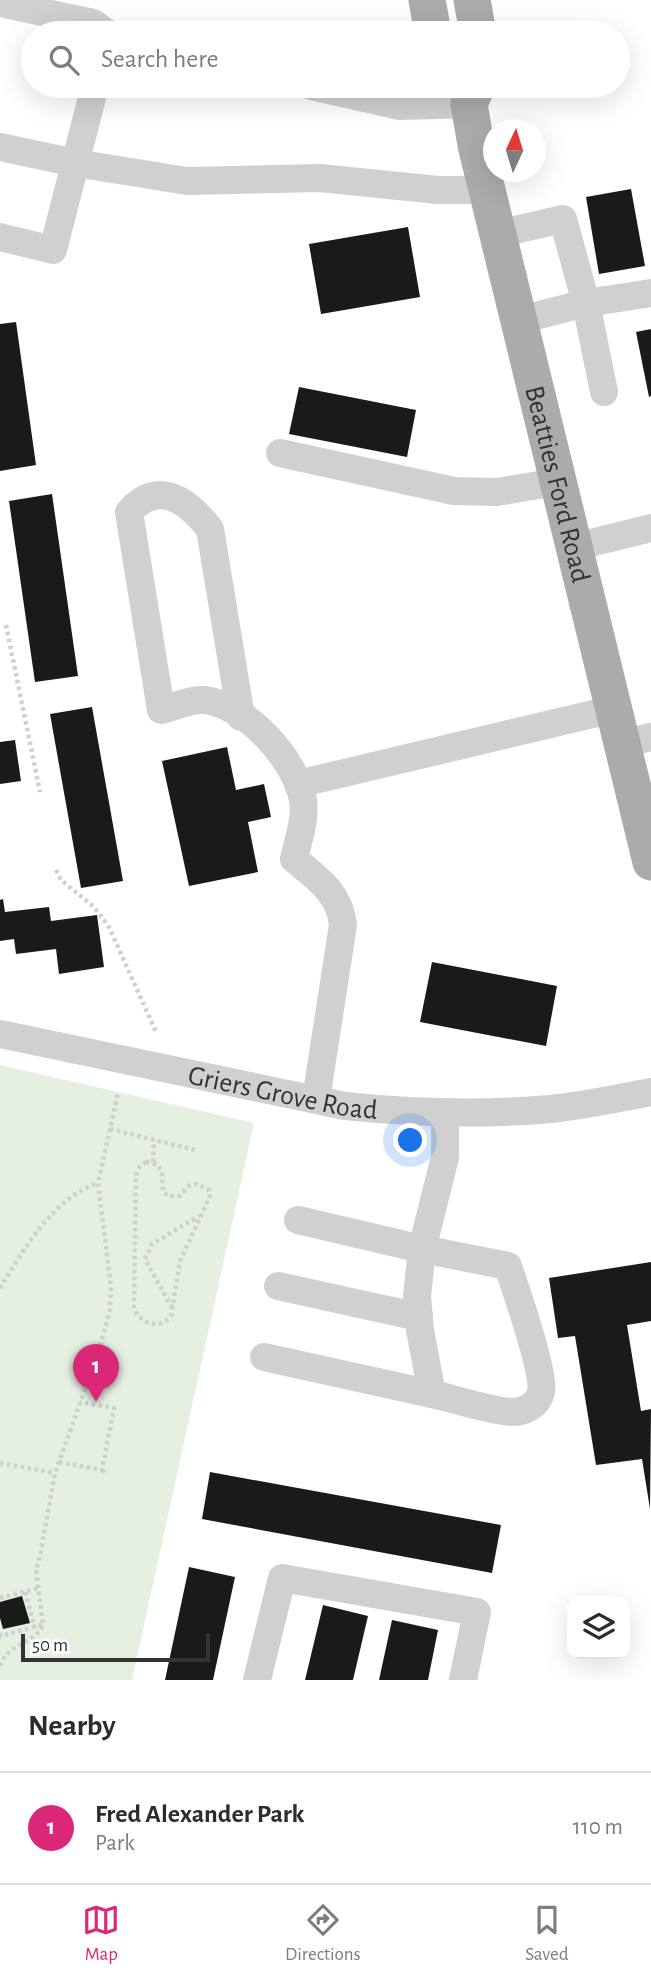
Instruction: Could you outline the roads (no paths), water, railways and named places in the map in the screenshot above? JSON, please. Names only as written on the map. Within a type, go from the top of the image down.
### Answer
[{"type":"main road","points":[[427,0],[431,21]]},
{"type":"main road","points":[[472,0],[476,21]]},
{"type":"main road","name":"Beatties Ford Road","points":[[466,98],[486,190],[614,709],[636,741],[651,862]]},
{"type":"street","points":[[0,3],[84,21]]},
{"type":"street","points":[[0,237],[53,250],[92,98]]},
{"type":"street","points":[[364,98],[400,106],[437,98]]},
{"type":"street","points":[[0,147],[75,163],[187,181],[320,178],[438,190],[486,190]]},
{"type":"street","points":[[497,234],[563,219],[586,303],[604,392]]},
{"type":"street","points":[[520,320],[586,303],[651,293]]},
{"type":"street","points":[[280,453],[467,492],[497,492],[557,482]]},
{"type":"street","points":[[241,717],[210,529],[194,509],[176,498],[155,495],[139,501],[130,512],[161,710],[203,700],[226,707],[241,717],[261,729],[280,752],[298,784],[303,800],[303,820],[294,859],[330,890],[341,910],[343,925],[317,1099]]},
{"type":"street","points":[[574,547],[651,528]]},
{"type":"street","points":[[298,784],[614,709]]},
{"type":"street","name":"Griers Grove Road","points":[[0,1034],[345,1106],[385,1110],[445,1112],[552,1109],[651,1092]]},
{"type":"street","points":[[432,1394],[417,1296],[422,1248],[445,1157],[445,1112]]},
{"type":"street","points":[[264,1357],[513,1412],[530,1408],[539,1400],[542,1389],[508,1266],[298,1220]]},
{"type":"street","points":[[278,1286],[419,1317]]},
{"type":"street","points":[[257,1680],[282,1578],[477,1612],[463,1680]]},
{"type":"place","name":"Fred Alexander Park","points":[[96,1402]]}]
